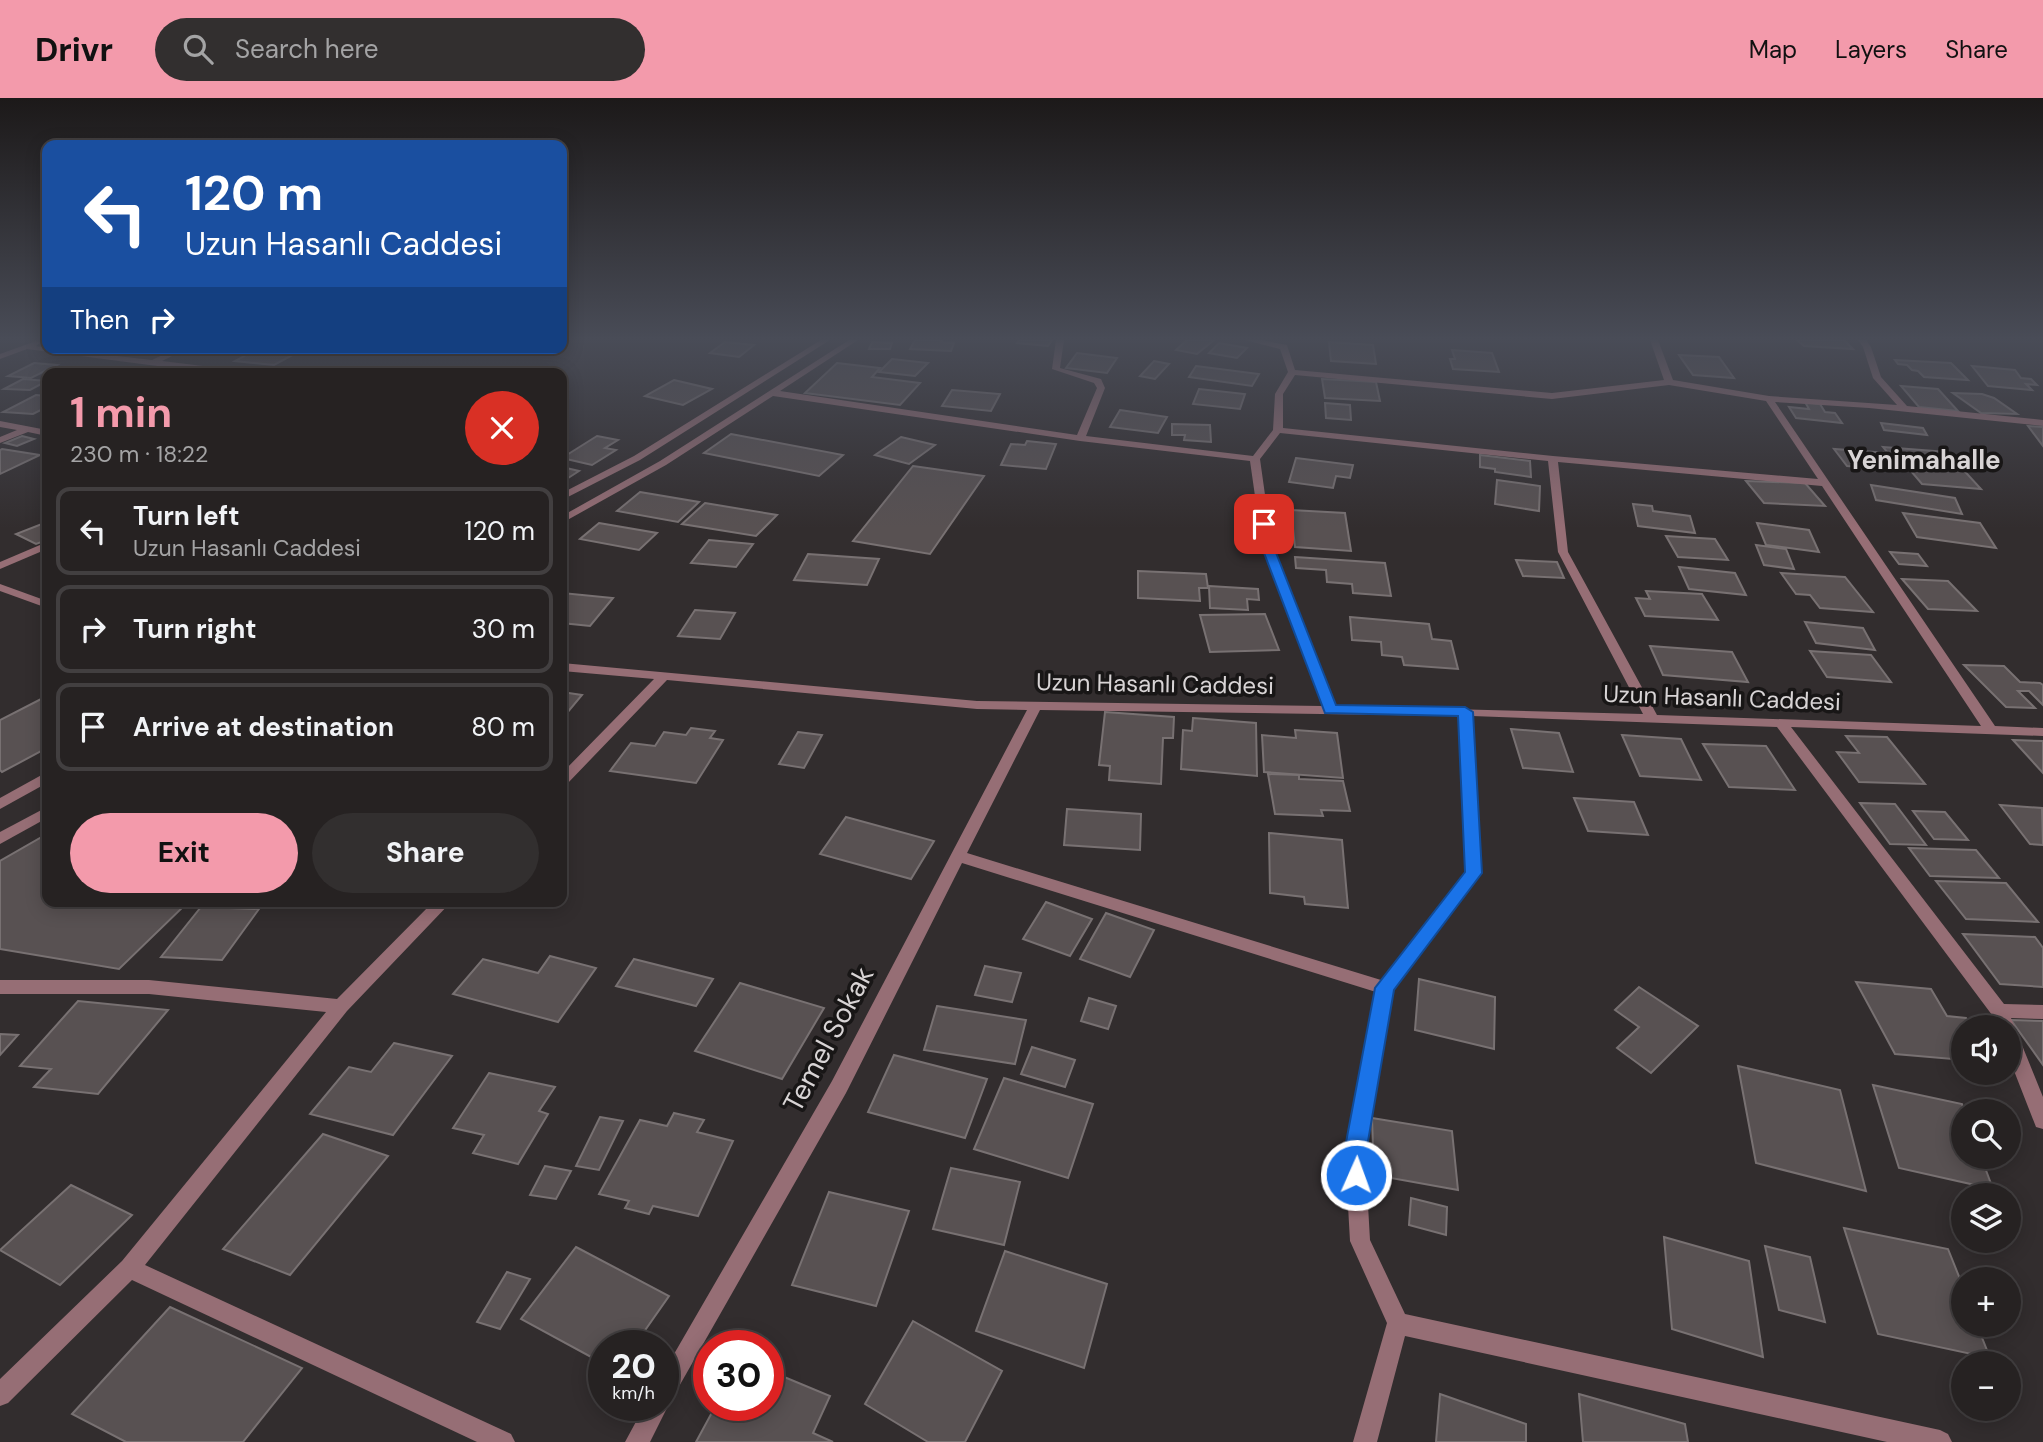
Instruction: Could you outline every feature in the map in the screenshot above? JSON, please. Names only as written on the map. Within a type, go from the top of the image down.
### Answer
[{"type":"street","points":[[567,494],[637,458],[726,403]]},
{"type":"street","points":[[567,517],[663,463],[759,403]]},
{"type":"street","points":[[840,403],[1080,438],[1255,459]]},
{"type":"street","points":[[1080,438],[1095,403]]},
{"type":"street","points":[[1279,403],[1278,430],[1255,459],[1267,545],[1330,710]]},
{"type":"street","points":[[1771,403],[1992,730]]},
{"type":"street","points":[[1820,403],[2043,423]]},
{"type":"street","points":[[1899,403],[1905,409]]},
{"type":"street","points":[[0,424],[42,432]]},
{"type":"street","points":[[0,440],[29,429]]},
{"type":"street","points":[[1278,430],[1553,459],[1825,483]]},
{"type":"street","points":[[1553,459],[1563,552],[1651,718]]},
{"type":"street","points":[[0,566],[42,547]]},
{"type":"street","points":[[0,587],[42,603]]},
{"type":"street","name":"Uzun Hasanlı Caddesi","points":[[567,667],[977,705],[1465,712],[2043,732]]},
{"type":"street","points":[[567,776],[663,677]]},
{"type":"street","name":"Temel Sokak","points":[[679,1367],[839,1087],[1036,705]]},
{"type":"street","points":[[1365,1442],[1398,1323],[1360,1241],[1355,1153],[1385,988],[1474,873],[1465,712]]},
{"type":"street","points":[[1781,723],[2000,1015]]},
{"type":"street","points":[[0,804],[42,781]]},
{"type":"street","points":[[0,839],[42,815]]},
{"type":"street","points":[[958,856],[1385,988]]},
{"type":"street","points":[[0,1395],[129,1268],[341,1006],[438,907]]},
{"type":"street","points":[[0,987],[149,987],[341,1006]]},
{"type":"street","points":[[2021,1016],[2043,1012]]},
{"type":"street","points":[[2021,1065],[2043,1121]]},
{"type":"street","points":[[129,1268],[503,1442]]},
{"type":"street","points":[[1398,1323],[1940,1442]]},
{"type":"street","points":[[637,1442],[649,1421]]},
{"type":"building","points":[[21,403],[42,403],[42,410],[33,414],[3,412]]},
{"type":"building","points":[[944,403],[995,403],[991,411],[942,406]]},
{"type":"building","points":[[1194,403],[1242,403],[1240,409]]},
{"type":"building","points":[[1325,403],[1350,405],[1351,420],[1326,418]]},
{"type":"building","points":[[1805,403],[1820,404],[1825,412],[1835,413],[1842,423],[1796,418],[1789,407],[1809,409]]},
{"type":"building","points":[[1915,403],[1950,403],[1958,411],[1919,407]]},
{"type":"building","points":[[1967,403],[2001,403],[2017,414],[1981,413]]},
{"type":"building","points":[[1120,410],[1167,417],[1158,433],[1110,427]]},
{"type":"building","points":[[1881,423],[1923,428],[1927,435],[1884,430]]},
{"type":"building","points":[[1172,424],[1210,425],[1211,442],[1184,440],[1185,435],[1172,435]]},
{"type":"building","points":[[2028,426],[2043,427],[2043,446]]},
{"type":"building","points":[[731,434],[843,455],[819,476],[704,453]]},
{"type":"building","points":[[22,436],[34,439],[17,446],[5,443]]},
{"type":"building","points":[[597,436],[618,440],[605,448],[616,450],[592,465],[567,459],[567,455]]},
{"type":"building","points":[[901,437],[935,445],[909,464],[875,455]]},
{"type":"building","points":[[1027,441],[1056,444],[1046,469],[1001,465],[1011,444],[1025,445]]},
{"type":"building","points":[[1883,447],[1947,452],[1981,489],[1922,484],[1911,471],[1847,466],[1834,449],[1888,453]]},
{"type":"building","points":[[2,449],[40,455],[0,474]]},
{"type":"building","points":[[1480,455],[1530,461],[1531,477],[1480,467]]},
{"type":"building","points":[[1296,458],[1353,465],[1350,478],[1336,476],[1333,488],[1289,482]]},
{"type":"building","points":[[913,466],[984,476],[930,554],[853,541]]},
{"type":"building","points":[[567,468],[579,471],[567,479]]},
{"type":"building","points":[[1497,480],[1540,486],[1539,511],[1495,504]]},
{"type":"building","points":[[1746,481],[1805,483],[1825,506],[1764,503]]},
{"type":"building","points":[[1871,485],[1955,498],[1962,514],[1876,500]]},
{"type":"building","points":[[640,492],[699,502],[678,522],[617,511]]},
{"type":"building","points":[[705,503],[777,515],[756,536],[682,524]]},
{"type":"building","points":[[1633,504],[1652,506],[1653,511],[1690,516],[1695,533],[1638,526]]},
{"type":"building","points":[[1291,510],[1345,513],[1351,551],[1295,547]]},
{"type":"building","points":[[1903,513],[1980,523],[1996,548],[1917,537]]},
{"type":"building","points":[[599,523],[657,533],[639,550],[580,539]]},
{"type":"building","points":[[1757,523],[1809,530],[1819,552],[1766,545]]},
{"type":"building","points":[[42,524],[42,542],[36,544],[16,534]]},
{"type":"building","points":[[1666,536],[1715,539],[1728,560],[1678,557]]},
{"type":"building","points":[[709,540],[753,544],[736,567],[691,563]]},
{"type":"building","points":[[1756,545],[1786,549],[1794,569],[1764,565]]},
{"type":"building","points":[[1890,552],[1918,554],[1927,566],[1899,564]]},
{"type":"building","points":[[808,554],[879,559],[867,585],[794,580]]},
{"type":"building","points":[[1295,557],[1385,563],[1391,596],[1353,593],[1352,584],[1327,582],[1326,570],[1296,568]]},
{"type":"building","points":[[1516,560],[1557,562],[1564,578],[1523,576]]},
{"type":"building","points":[[1679,567],[1735,573],[1746,595],[1689,589]]},
{"type":"building","points":[[1138,571],[1206,574],[1208,588],[1199,588],[1200,601],[1138,598]]},
{"type":"building","points":[[1781,573],[1845,577],[1873,612],[1820,608],[1810,595],[1796,594]]},
{"type":"building","points":[[1902,579],[1948,581],[1977,611],[1928,609]]},
{"type":"building","points":[[1209,586],[1258,589],[1259,600],[1247,599],[1248,610],[1210,608]]},
{"type":"building","points":[[1646,591],[1702,594],[1718,620],[1645,616],[1636,598],[1650,599]]},
{"type":"building","points":[[567,593],[613,598],[590,626],[567,624]]},
{"type":"building","points":[[695,610],[735,613],[720,639],[678,636]]},
{"type":"building","points":[[1265,614],[1279,650],[1210,652],[1200,615]]},
{"type":"building","points":[[1350,617],[1429,624],[1432,639],[1451,641],[1458,669],[1404,665],[1402,657],[1382,655],[1381,642],[1352,640]]},
{"type":"building","points":[[1805,622],[1863,628],[1875,650],[1816,643]]},
{"type":"building","points":[[1650,646],[1732,652],[1748,682],[1663,675]]},
{"type":"building","points":[[1810,651],[1871,655],[1891,682],[1827,677]]},
{"type":"building","points":[[1964,665],[2004,666],[2020,682],[2040,683],[2043,685],[2043,705],[2029,691],[2018,691],[2035,708],[2006,707]]},
{"type":"building","points":[[567,693],[582,695],[567,713]]},
{"type":"building","points":[[42,699],[42,751],[2,772],[0,770],[0,720]]},
{"type":"building","points":[[1105,712],[1174,717],[1173,738],[1163,738],[1161,784],[1109,780],[1110,766],[1099,765]]},
{"type":"building","points":[[1193,718],[1256,723],[1257,776],[1181,769],[1183,730],[1192,731]]},
{"type":"building","points":[[691,728],[715,731],[710,738],[723,740],[696,783],[610,771],[631,743],[655,746],[664,732],[686,735]]},
{"type":"building","points":[[1511,729],[1559,733],[1573,772],[1523,768]]},
{"type":"building","points":[[1295,730],[1337,733],[1343,778],[1264,772],[1262,735],[1296,738]]},
{"type":"building","points":[[798,732],[822,735],[804,768],[779,764]]},
{"type":"building","points":[[1622,735],[1681,739],[1701,780],[1640,776]]},
{"type":"building","points":[[1846,736],[1887,737],[1925,784],[1859,782],[1837,752],[1859,753]]},
{"type":"building","points":[[2013,740],[2043,741],[2043,773]]},
{"type":"building","points":[[1703,744],[1766,746],[1795,790],[1729,787]]},
{"type":"building","points":[[1268,774],[1343,781],[1350,811],[1321,810],[1323,816],[1275,814]]},
{"type":"building","points":[[1574,798],[1634,802],[1648,835],[1588,831]]},
{"type":"building","points":[[1860,803],[1895,804],[1926,845],[1890,844]]},
{"type":"building","points":[[2000,805],[2042,808],[2043,845],[2030,844]]},
{"type":"building","points":[[1067,809],[1141,814],[1140,850],[1064,845]]},
{"type":"building","points":[[1913,811],[1945,812],[1968,840],[1934,839]]},
{"type":"building","points":[[846,817],[934,841],[911,879],[820,854]]},
{"type":"building","points":[[1269,833],[1342,840],[1348,908],[1305,904],[1304,897],[1270,893]]},
{"type":"building","points":[[42,837],[42,907],[183,907],[119,969],[0,949],[0,861]]},
{"type":"building","points":[[1909,848],[1976,850],[1999,878],[1930,876]]},
{"type":"building","points":[[1936,881],[2006,883],[2038,922],[1966,919]]},
{"type":"building","points":[[1046,902],[1092,919],[1070,956],[1023,939]]},
{"type":"building","points":[[201,907],[259,909],[222,960],[161,957]]},
{"type":"building","points":[[1106,913],[1154,930],[1130,977],[1080,959]]},
{"type":"building","points":[[1963,934],[2035,937],[2043,948],[2043,987],[2000,984]]},
{"type":"building","points":[[550,956],[596,968],[558,1022],[453,994],[483,959],[538,973]]},
{"type":"building","points":[[634,959],[713,979],[696,1006],[616,986]]},
{"type":"building","points":[[985,966],[1021,973],[1012,1002],[975,995]]},
{"type":"building","points":[[1419,979],[1495,997],[1494,1049],[1415,1030]]},
{"type":"building","points":[[1856,982],[1931,989],[1947,1016],[1951,1016],[1951,1059],[1895,1054]]},
{"type":"building","points":[[740,983],[824,1008],[782,1079],[695,1051]]},
{"type":"building","points":[[1639,987],[1698,1026],[1651,1073],[1617,1048],[1639,1027],[1615,1010]]},
{"type":"building","points":[[1089,998],[1116,1006],[1108,1029],[1081,1021]]},
{"type":"building","points":[[78,1001],[168,1010],[98,1094],[34,1087],[51,1069],[20,1066]]},
{"type":"building","points":[[937,1006],[1026,1020],[1015,1064],[924,1050]]},
{"type":"building","points":[[2021,1020],[2043,1021],[2043,1065],[2021,1034]]},
{"type":"building","points":[[0,1034],[18,1035],[0,1055]]},
{"type":"building","points":[[394,1043],[452,1056],[393,1135],[310,1114],[349,1067],[371,1072]]},
{"type":"building","points":[[1032,1047],[1075,1060],[1065,1087],[1021,1074]]},
{"type":"building","points":[[894,1055],[987,1079],[965,1138],[868,1112]]},
{"type":"building","points":[[1738,1066],[1840,1090],[1866,1191],[1756,1163]]},
{"type":"building","points":[[489,1073],[555,1087],[539,1111],[548,1114],[518,1164],[473,1153],[484,1135],[453,1128]]},
{"type":"building","points":[[1004,1078],[1093,1104],[1068,1178],[974,1149]]},
{"type":"building","points":[[1873,1085],[1951,1102],[1951,1169],[1986,1169],[1991,1183],[1966,1183],[1899,1168]]},
{"type":"building","points":[[674,1113],[704,1120],[697,1132],[733,1141],[698,1216],[653,1206],[649,1214],[625,1208],[629,1201],[599,1194],[640,1120],[667,1126]]},
{"type":"building","points":[[600,1117],[623,1121],[599,1170],[576,1166]]},
{"type":"building","points":[[1372,1118],[1452,1131],[1458,1190],[1374,1175]]},
{"type":"building","points":[[323,1134],[388,1156],[290,1275],[223,1249]]},
{"type":"building","points":[[545,1166],[571,1171],[556,1199],[530,1195]]},
{"type":"building","points":[[951,1168],[1020,1182],[1004,1245],[933,1229]]},
{"type":"building","points":[[71,1185],[132,1215],[60,1285],[0,1250]]},
{"type":"building","points":[[829,1192],[909,1211],[876,1306],[792,1285]]},
{"type":"building","points":[[1411,1198],[1447,1207],[1446,1235],[1409,1225]]},
{"type":"building","points":[[1844,1228],[1948,1249],[1955,1267],[1951,1267],[1951,1337],[1982,1337],[1987,1351],[1957,1351],[1878,1334]]},
{"type":"building","points":[[1664,1237],[1749,1261],[1763,1357],[1672,1329]]},
{"type":"building","points":[[1765,1246],[1810,1257],[1825,1322],[1779,1310]]},
{"type":"building","points":[[576,1247],[669,1296],[645,1330],[588,1330],[588,1355],[521,1319]]},
{"type":"building","points":[[1005,1251],[1107,1284],[1084,1368],[976,1331]]},
{"type":"building","points":[[507,1272],[530,1279],[500,1329],[477,1322]]},
{"type":"building","points":[[170,1307],[302,1368],[243,1442],[126,1442],[72,1414]]},
{"type":"building","points":[[913,1321],[1002,1371],[965,1442],[928,1442],[865,1404]]},
{"type":"building","points":[[784,1377],[830,1396],[813,1433],[833,1442],[696,1442],[707,1421],[784,1421]]},
{"type":"building","points":[[1440,1394],[1526,1424],[1526,1442],[1436,1442]]},
{"type":"building","points":[[1579,1394],[1685,1424],[1688,1442],[1583,1442]]},
{"type":"district","name":"Yenimahalle","points":[[1924,460]]},
{"type":"route","points":[[1264,524],[1267,545],[1330,710],[1465,712],[1474,873],[1385,988],[1355,1153],[1356,1175]]}]
